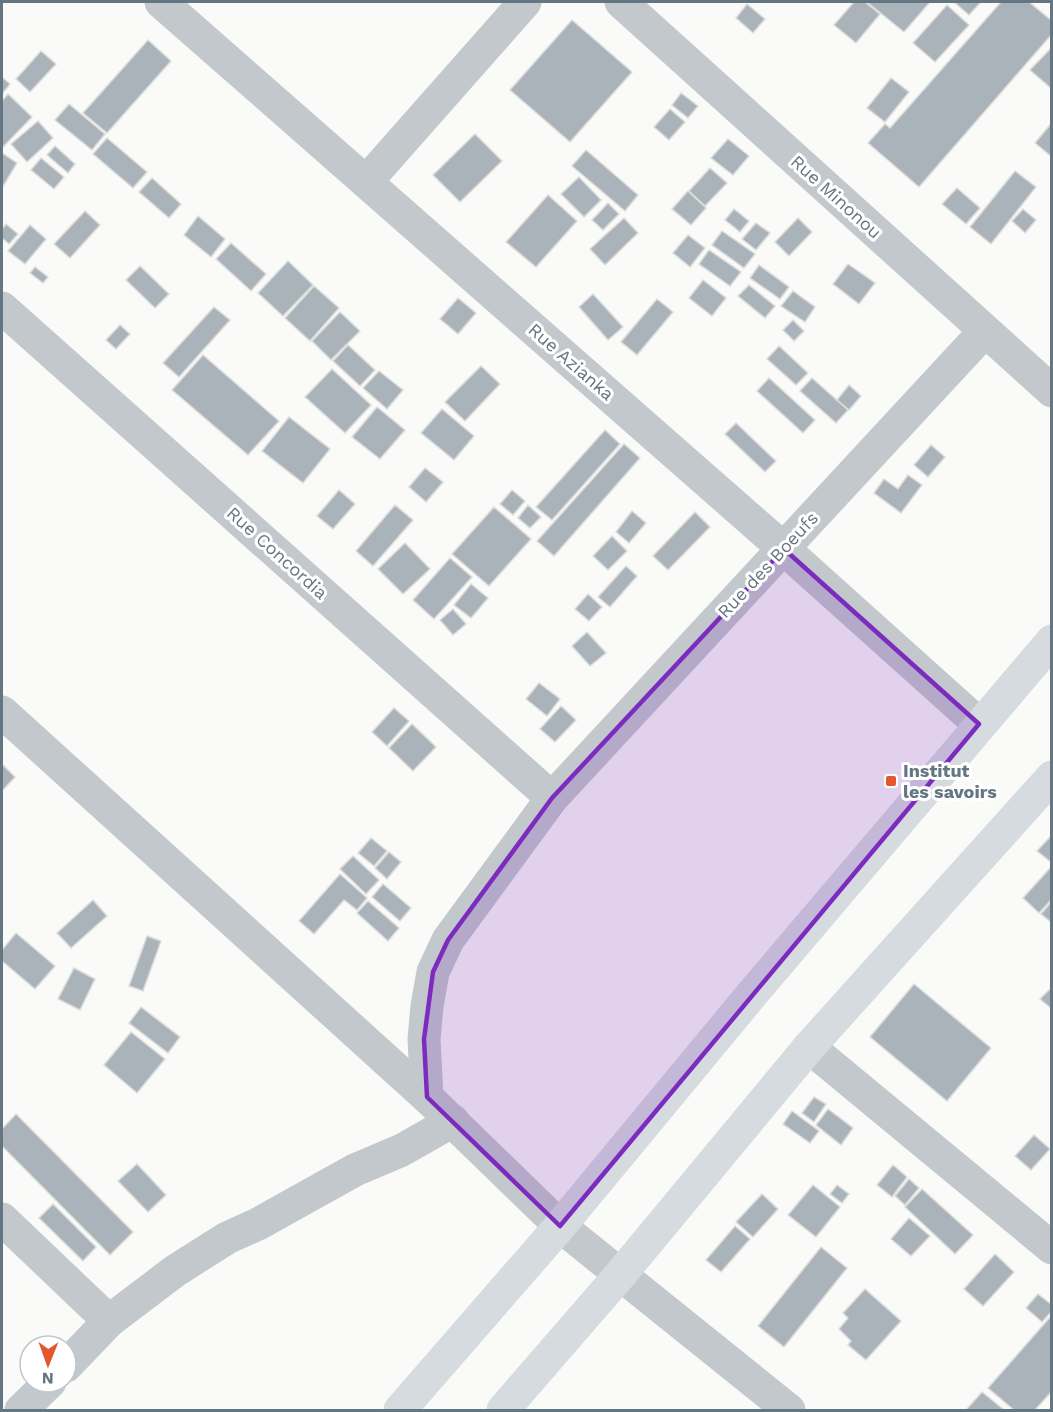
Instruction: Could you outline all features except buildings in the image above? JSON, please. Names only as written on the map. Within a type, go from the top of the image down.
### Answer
[{"type":"main road","points":[[400,1410],[560,1226],[979,724],[1052,641]]},
{"type":"main road","points":[[503,1410],[620,1275],[809,1047],[1048,786]]},
{"type":"street","name":"Rue Azianka","points":[[161,2],[784,549],[979,724]]},
{"type":"street","points":[[366,182],[525,2]]},
{"type":"street","name":"Rue Minonou","points":[[621,2],[984,332],[1046,376]]},
{"type":"street","name":"Rue Concordia","points":[[2,308],[552,798]]},
{"type":"street","name":"Rue des Boeufs","points":[[427,1097],[424,1039],[427,1006],[433,972],[448,940],[552,798],[984,332]]},
{"type":"street","points":[[2,712],[427,1097],[560,1226],[789,1410]]},
{"type":"street","points":[[809,1047],[1052,1248]]},
{"type":"street","points":[[78,1353],[109,1321],[175,1271],[227,1238],[258,1224],[355,1170],[402,1150],[453,1121]]},
{"type":"street","points":[[2,1219],[109,1321]]},
{"type":"street","points":[[21,1410],[38,1394]]},
{"type":"highlighted area","points":[[784,549],[979,724],[560,1226],[427,1097],[424,1039],[433,972],[448,940],[552,798]]},
{"type":"place","name":"Institut les savoirs","points":[[891,781]]}]
